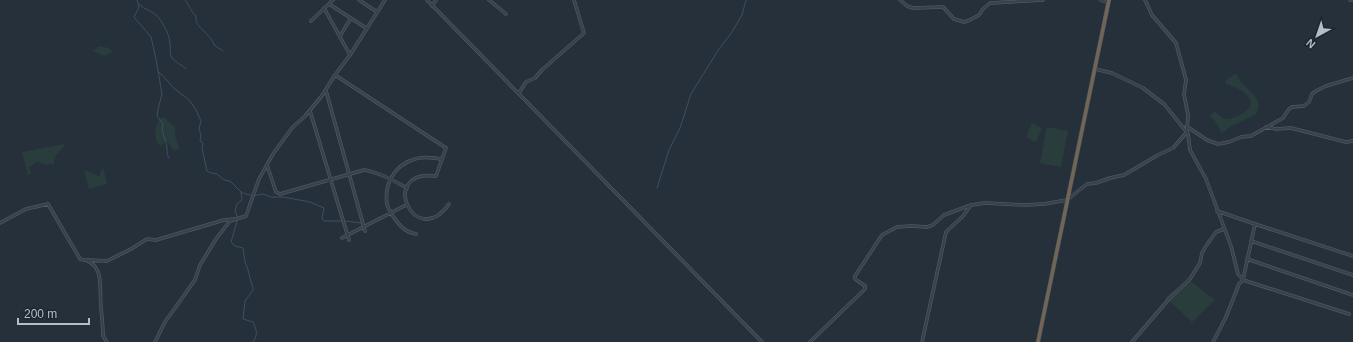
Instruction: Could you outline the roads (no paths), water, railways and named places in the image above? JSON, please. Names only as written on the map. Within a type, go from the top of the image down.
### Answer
[{"type":"highway","points":[[1038,342],[1108,1]]},
{"type":"street","points":[[311,21],[333,0]]},
{"type":"street","points":[[359,0],[377,12]]},
{"type":"street","points":[[155,342],[165,322],[195,280],[200,265],[212,244],[230,221],[246,216],[252,195],[272,154],[292,128],[326,91],[385,0]]},
{"type":"street","points":[[427,0],[762,342]]},
{"type":"street","points":[[432,6],[436,0]]},
{"type":"street","points":[[489,0],[506,14]]},
{"type":"street","points":[[518,93],[526,82],[535,78],[584,33],[574,0]]},
{"type":"street","points":[[900,0],[907,6],[913,8],[942,7],[954,19],[964,22],[979,14],[990,3],[1043,0]]},
{"type":"street","points":[[1101,0],[1108,1]]},
{"type":"street","points":[[1146,0],[1152,16],[1176,43],[1186,80],[1184,94],[1188,115],[1187,132],[1190,150],[1206,179],[1231,246],[1238,274],[1243,280],[1349,314]]},
{"type":"street","points":[[329,4],[366,28]]},
{"type":"street","points":[[324,8],[350,55]]},
{"type":"street","points":[[340,37],[351,18]]},
{"type":"street","points":[[1094,69],[1112,73],[1143,88],[1164,104],[1187,132]]},
{"type":"street","points":[[335,75],[446,148],[436,176],[424,176],[412,180],[407,188],[405,196],[406,204],[412,213],[427,219],[439,216],[449,204]]},
{"type":"street","points":[[1182,126],[1187,126],[1208,140],[1218,144],[1230,142],[1241,137],[1251,136],[1283,118],[1292,107],[1304,106],[1309,102],[1312,94],[1316,91],[1326,86],[1353,78]]},
{"type":"street","points":[[326,91],[365,231]]},
{"type":"street","points":[[310,110],[349,240]]},
{"type":"street","points":[[1265,127],[1276,129],[1291,128],[1346,142],[1353,141]]},
{"type":"street","points":[[810,342],[865,289],[866,287],[855,277],[882,235],[899,227],[933,226],[944,215],[971,204],[1038,204],[1067,200],[1087,184],[1124,175],[1173,148],[1187,132]]},
{"type":"street","points":[[416,234],[404,229],[387,205],[390,180],[394,172],[399,167],[413,159],[427,157],[442,160]]},
{"type":"street","points":[[267,164],[276,192],[280,194],[364,170],[370,171],[407,188]]},
{"type":"street","points":[[0,223],[26,209],[48,204],[80,259],[107,261],[149,239],[156,240],[224,220],[235,219]]},
{"type":"street","points":[[342,238],[406,204]]},
{"type":"street","points":[[922,342],[946,232],[963,216],[971,204]]},
{"type":"street","points":[[1217,211],[1353,256]]},
{"type":"street","points":[[1213,342],[1226,317],[1239,284],[1243,280],[1255,224]]},
{"type":"street","points":[[1132,342],[1172,296],[1190,279],[1200,263],[1206,246],[1216,232],[1224,229]]},
{"type":"street","points":[[1251,241],[1353,275]]},
{"type":"street","points":[[1247,259],[1353,296]]},
{"type":"street","points":[[87,260],[96,268],[100,279],[103,336],[107,342]]},
{"type":"street","points":[[158,338],[161,342]]},
{"type":"waterway","points":[[137,0],[139,7],[134,17],[151,37],[156,59],[162,94],[157,116],[163,124],[162,130],[169,158]]},
{"type":"waterway","points":[[185,0],[196,16],[196,20],[200,27],[210,37],[214,45],[223,51]]},
{"type":"waterway","points":[[657,188],[669,150],[680,128],[691,94],[742,15],[746,0]]},
{"type":"waterway","points":[[139,4],[159,18],[169,36],[172,58],[186,69]]},
{"type":"waterway","points":[[159,72],[175,89],[190,101],[196,110],[201,121],[199,129],[201,135],[200,141],[203,143],[202,148],[207,171],[217,174],[224,180],[230,181],[241,192],[242,200],[237,204],[235,211],[238,218],[231,242],[235,246],[243,248],[245,262],[253,288],[245,301],[243,319],[253,322],[256,330],[256,335],[253,342]]},
{"type":"waterway","points":[[241,192],[249,195],[263,194],[271,197],[283,197],[310,202],[324,208],[322,218],[324,221],[342,221]]},
{"type":"waterway","points":[[345,221],[361,223]]}]
